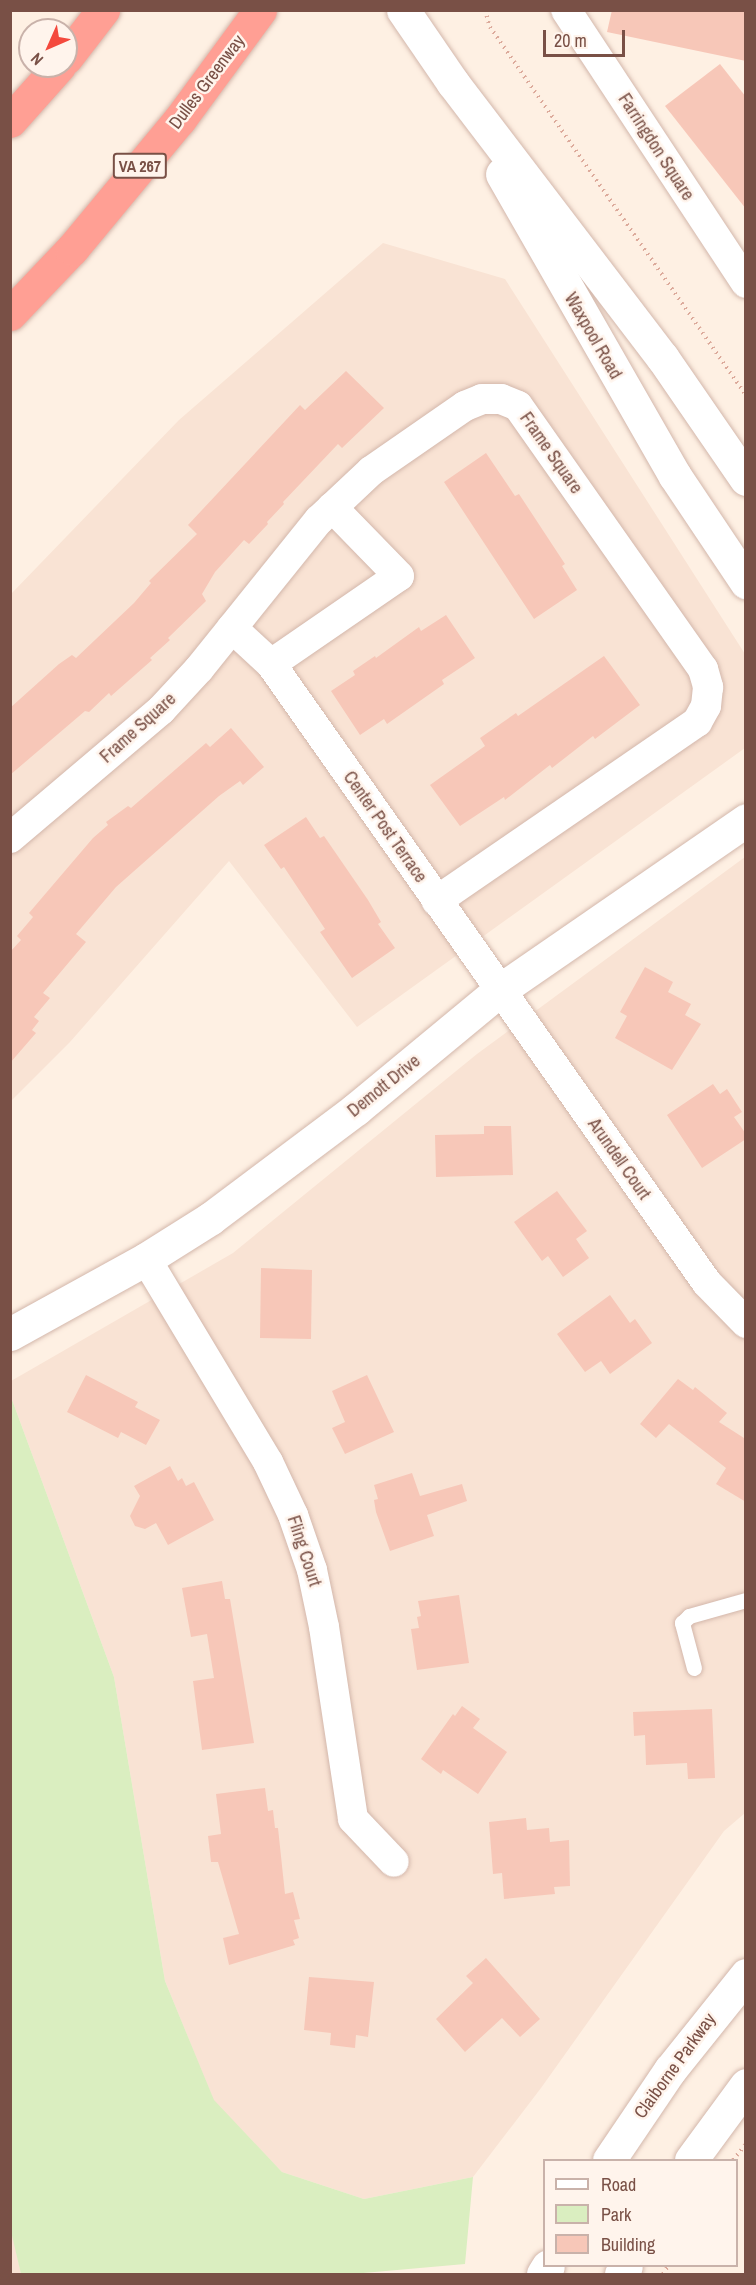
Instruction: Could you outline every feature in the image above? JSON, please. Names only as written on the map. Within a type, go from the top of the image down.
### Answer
[{"type":"highway","points":[[78,42],[103,10]]},
{"type":"highway","name":"Dulles Greenway","points":[[10,314],[72,249],[180,119],[260,10]]},
{"type":"highway","points":[[10,121],[48,78]]},
{"type":"street","name":"Waxpool Road","points":[[403,10],[453,83],[662,357],[746,479]]},
{"type":"street","name":"Farringdon Square","points":[[566,10],[746,283]]},
{"type":"street","name":"Waxpool Road","points":[[453,83],[540,245],[675,476],[746,582]]},
{"type":"street","name":"Frame Square","points":[[10,838],[161,710],[199,669],[332,507],[371,471],[465,406],[482,399],[501,399],[518,406],[703,669],[708,687],[706,706],[697,722],[437,902]]},
{"type":"street","points":[[271,664],[399,576],[332,507]]},
{"type":"street","name":"Center Post Terrace","points":[[232,628],[271,664],[500,990]]},
{"type":"street","name":"Demott Drive","points":[[10,1334],[146,1259],[211,1218],[284,1164],[500,990],[746,819]]},
{"type":"street","name":"Arundell Court","points":[[500,990],[707,1283],[746,1323]]},
{"type":"street","name":"Fling Court","points":[[146,1259],[268,1462],[293,1515],[312,1570],[324,1627],[353,1819],[394,1862]]},
{"type":"street","name":"Claiborne Parkway","points":[[610,2159],[670,2070],[746,1975]]},
{"type":"street","points":[[693,2159],[746,2085]]},
{"type":"lane","points":[[694,1668],[682,1623],[689,1616],[746,1600]]},
{"type":"path","points":[[484,10],[496,37],[746,395]]},
{"type":"path","points":[[734,2159],[746,2144]]},
{"type":"shaded area","points":[[383,243],[505,279],[745,654],[745,748],[357,1027],[229,861],[70,1042],[11,1101],[11,594],[179,420]]},
{"type":"shaded area","points":[[745,857],[745,1813],[724,1831],[541,2088],[473,2177],[364,2199],[282,2172],[214,2101],[165,1981],[114,1677],[11,1397],[11,1381],[233,1253],[477,1054]]},
{"type":"shaded area","points":[[11,2227],[21,2274],[11,2274]]},
{"type":"green space","points":[[11,1397],[114,1677],[165,1981],[214,2100],[282,2172],[364,2199],[473,2177],[465,2264],[352,2274],[21,2274],[10,2227]]},
{"type":"building","points":[[612,10],[746,10],[746,61],[607,32]]},
{"type":"building","points":[[720,64],[746,97],[746,209],[665,106]]},
{"type":"building","points":[[346,371],[384,408],[342,448],[338,444],[283,502],[284,504],[267,522],[268,524],[249,544],[244,540],[215,572],[202,594],[206,601],[168,638],[170,640],[150,658],[152,660],[111,696],[109,693],[89,712],[85,711],[10,775],[10,708],[59,664],[72,655],[76,658],[134,603],[151,583],[149,581],[197,534],[188,525],[300,405],[305,410]]},
{"type":"building","points":[[486,453],[515,496],[519,494],[565,564],[562,566],[577,590],[534,619],[444,482]]},
{"type":"building","points":[[446,615],[475,658],[442,680],[444,684],[387,724],[384,719],[360,735],[331,691],[355,675],[353,671],[375,656],[376,658],[419,627],[421,631]]},
{"type":"building","points":[[604,656],[640,705],[595,739],[593,736],[552,768],[550,765],[505,800],[504,797],[460,826],[430,785],[485,746],[480,738],[516,713],[518,716]]},
{"type":"building","points":[[231,728],[264,767],[243,785],[240,781],[219,796],[116,887],[76,934],[86,942],[43,993],[50,998],[34,1017],[39,1021],[32,1030],[36,1033],[10,1063],[10,952],[21,940],[17,936],[33,917],[29,913],[93,838],[108,825],[106,822],[128,806],[131,808],[206,743],[210,747]]},
{"type":"building","points":[[306,817],[320,838],[324,836],[368,900],[381,922],[378,924],[395,948],[352,978],[320,932],[325,929],[284,867],[281,869],[264,845]]},
{"type":"building","points":[[645,967],[673,982],[668,992],[691,1004],[685,1015],[701,1024],[672,1070],[615,1038],[627,1016],[620,1012]]},
{"type":"building","points":[[713,1084],[720,1094],[727,1089],[742,1112],[734,1117],[746,1134],[746,1139],[702,1168],[667,1115]]},
{"type":"building","points":[[484,1126],[511,1126],[513,1175],[436,1177],[435,1135],[484,1134]]},
{"type":"building","points":[[557,1191],[587,1231],[576,1239],[589,1258],[563,1277],[548,1256],[542,1261],[514,1222]]},
{"type":"building","points":[[261,1268],[312,1270],[311,1339],[260,1338]]},
{"type":"building","points":[[610,1295],[630,1323],[635,1319],[652,1343],[610,1374],[601,1361],[585,1372],[557,1334]]},
{"type":"building","points":[[86,1375],[138,1402],[135,1407],[160,1420],[146,1445],[121,1432],[118,1438],[67,1412]]},
{"type":"building","points":[[367,1375],[394,1432],[345,1454],[332,1428],[345,1422],[332,1391]]},
{"type":"building","points":[[678,1379],[693,1390],[695,1387],[727,1413],[719,1422],[744,1438],[746,1436],[746,1502],[716,1484],[726,1468],[669,1424],[656,1438],[640,1424]]},
{"type":"building","points":[[170,1466],[178,1481],[182,1478],[186,1486],[194,1482],[214,1520],[168,1545],[156,1523],[145,1529],[135,1526],[130,1516],[140,1496],[134,1486]]},
{"type":"building","points":[[412,1473],[420,1496],[462,1484],[467,1501],[427,1515],[434,1536],[390,1551],[376,1512],[374,1500],[378,1499],[374,1485]]},
{"type":"building","points":[[222,1581],[225,1599],[230,1599],[254,1743],[202,1750],[193,1681],[214,1678],[207,1634],[191,1637],[182,1588]]},
{"type":"building","points":[[459,1595],[469,1663],[417,1670],[411,1629],[419,1628],[417,1617],[421,1616],[418,1601]]},
{"type":"building","points":[[462,1706],[480,1719],[473,1728],[507,1752],[478,1794],[443,1770],[441,1774],[421,1759],[453,1714],[455,1716]]},
{"type":"building","points":[[712,1709],[715,1778],[688,1779],[687,1763],[646,1765],[645,1735],[634,1736],[633,1712]]},
{"type":"building","points":[[265,1788],[268,1811],[273,1810],[275,1828],[278,1828],[285,1894],[293,1892],[300,1919],[294,1920],[299,1938],[293,1940],[295,1945],[229,1965],[223,1938],[239,1934],[218,1862],[211,1862],[208,1836],[221,1834],[216,1794]]},
{"type":"building","points":[[526,1818],[527,1830],[549,1828],[550,1842],[569,1840],[570,1886],[554,1887],[555,1894],[504,1899],[502,1873],[493,1874],[489,1822]]},
{"type":"building","points":[[486,1958],[540,2019],[520,2037],[502,2018],[465,2052],[436,2019],[473,1983],[466,1976]]},
{"type":"building","points":[[309,1977],[374,1982],[368,2037],[356,2035],[355,2048],[330,2045],[331,2033],[304,2030]]}]
